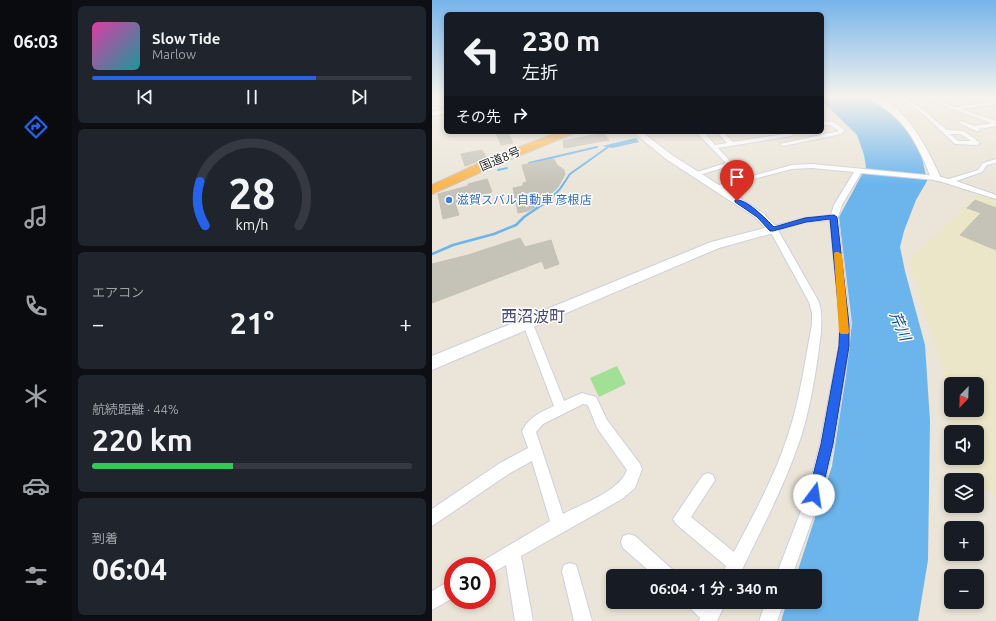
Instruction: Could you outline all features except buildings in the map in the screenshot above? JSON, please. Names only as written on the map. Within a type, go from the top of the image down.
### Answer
[{"type":"highway","name":"国道8号","points":[[432,190],[490,162],[563,134]]},
{"type":"street","points":[[824,134],[841,132],[842,130],[836,126]]},
{"type":"street","points":[[907,126],[920,142],[932,178]]},
{"type":"street","points":[[938,126],[957,143],[977,143],[962,132],[945,132]]},
{"type":"street","points":[[969,126],[976,129],[988,126]]},
{"type":"street","points":[[640,134],[669,157],[759,215],[773,229],[814,302],[817,313],[817,324],[801,414],[790,448],[779,477],[733,569]]},
{"type":"street","points":[[696,174],[727,165],[729,163],[701,134]]},
{"type":"street","points":[[722,134],[731,144]]},
{"type":"street","points":[[764,134],[769,138]]},
{"type":"street","points":[[715,147],[792,134]]},
{"type":"street","points":[[782,144],[822,134]]},
{"type":"street","points":[[948,180],[980,171],[984,164],[996,161]]},
{"type":"street","points":[[715,186],[792,167],[812,166],[948,180],[996,197]]},
{"type":"street","points":[[787,569],[814,495],[827,444],[844,346],[845,324],[834,217],[837,208],[860,171]]},
{"type":"street","points":[[432,363],[715,245],[805,220],[834,217]]},
{"type":"street","points":[[528,324],[561,408]]},
{"type":"street","points":[[496,562],[617,494],[630,483],[635,469],[602,424],[592,401],[582,398],[538,420],[529,431],[559,526]]},
{"type":"street","points":[[432,518],[505,468],[536,451]]},
{"type":"street","points":[[708,480],[681,519],[732,569]]},
{"type":"street","points":[[629,542],[659,569]]},
{"type":"street","points":[[512,552],[524,621]]},
{"type":"street","points":[[570,570],[584,621]]},
{"type":"street","points":[[432,601],[444,594]]},
{"type":"street","points":[[768,621],[772,609]]},
{"type":"shaded area","points":[[978,195],[985,195],[996,199],[996,497],[984,488],[984,473],[966,473],[955,465],[984,465],[984,425],[948,425],[947,417],[984,417],[984,377],[944,377],[944,381],[943,369],[912,272],[910,261],[912,257]]},
{"type":"green space","points":[[617,366],[626,384],[599,397],[590,378]]},
{"type":"water","name":"芹川","points":[[848,126],[903,126],[908,131],[921,153],[927,181],[916,200],[904,231],[900,247],[925,345],[930,421],[928,560],[918,621],[781,621],[785,609],[822,609],[822,569],[798,569],[832,466],[846,376],[852,323],[839,217],[866,167],[864,155],[857,135]]},
{"type":"water","points":[[636,138],[639,142],[612,148],[602,146]]},
{"type":"waterway","points":[[529,163],[597,147]]},
{"type":"waterway","points":[[549,200],[560,189],[570,174],[608,147]]},
{"type":"waterway","points":[[498,170],[507,168]]},
{"type":"waterway","points":[[432,254],[453,245],[494,234],[516,225],[524,217],[549,200]]},
{"type":"slow traffic","points":[[838,254],[845,324],[844,332]]},
{"type":"place","name":"滋賀スバル自動車 彦根店","points":[[449,200]]},
{"type":"district","name":"西沼波町","points":[[533,316]]},
{"type":"route","points":[[737,201],[759,215],[773,229],[805,220],[834,217],[845,324],[844,346],[827,444],[814,495]]}]
